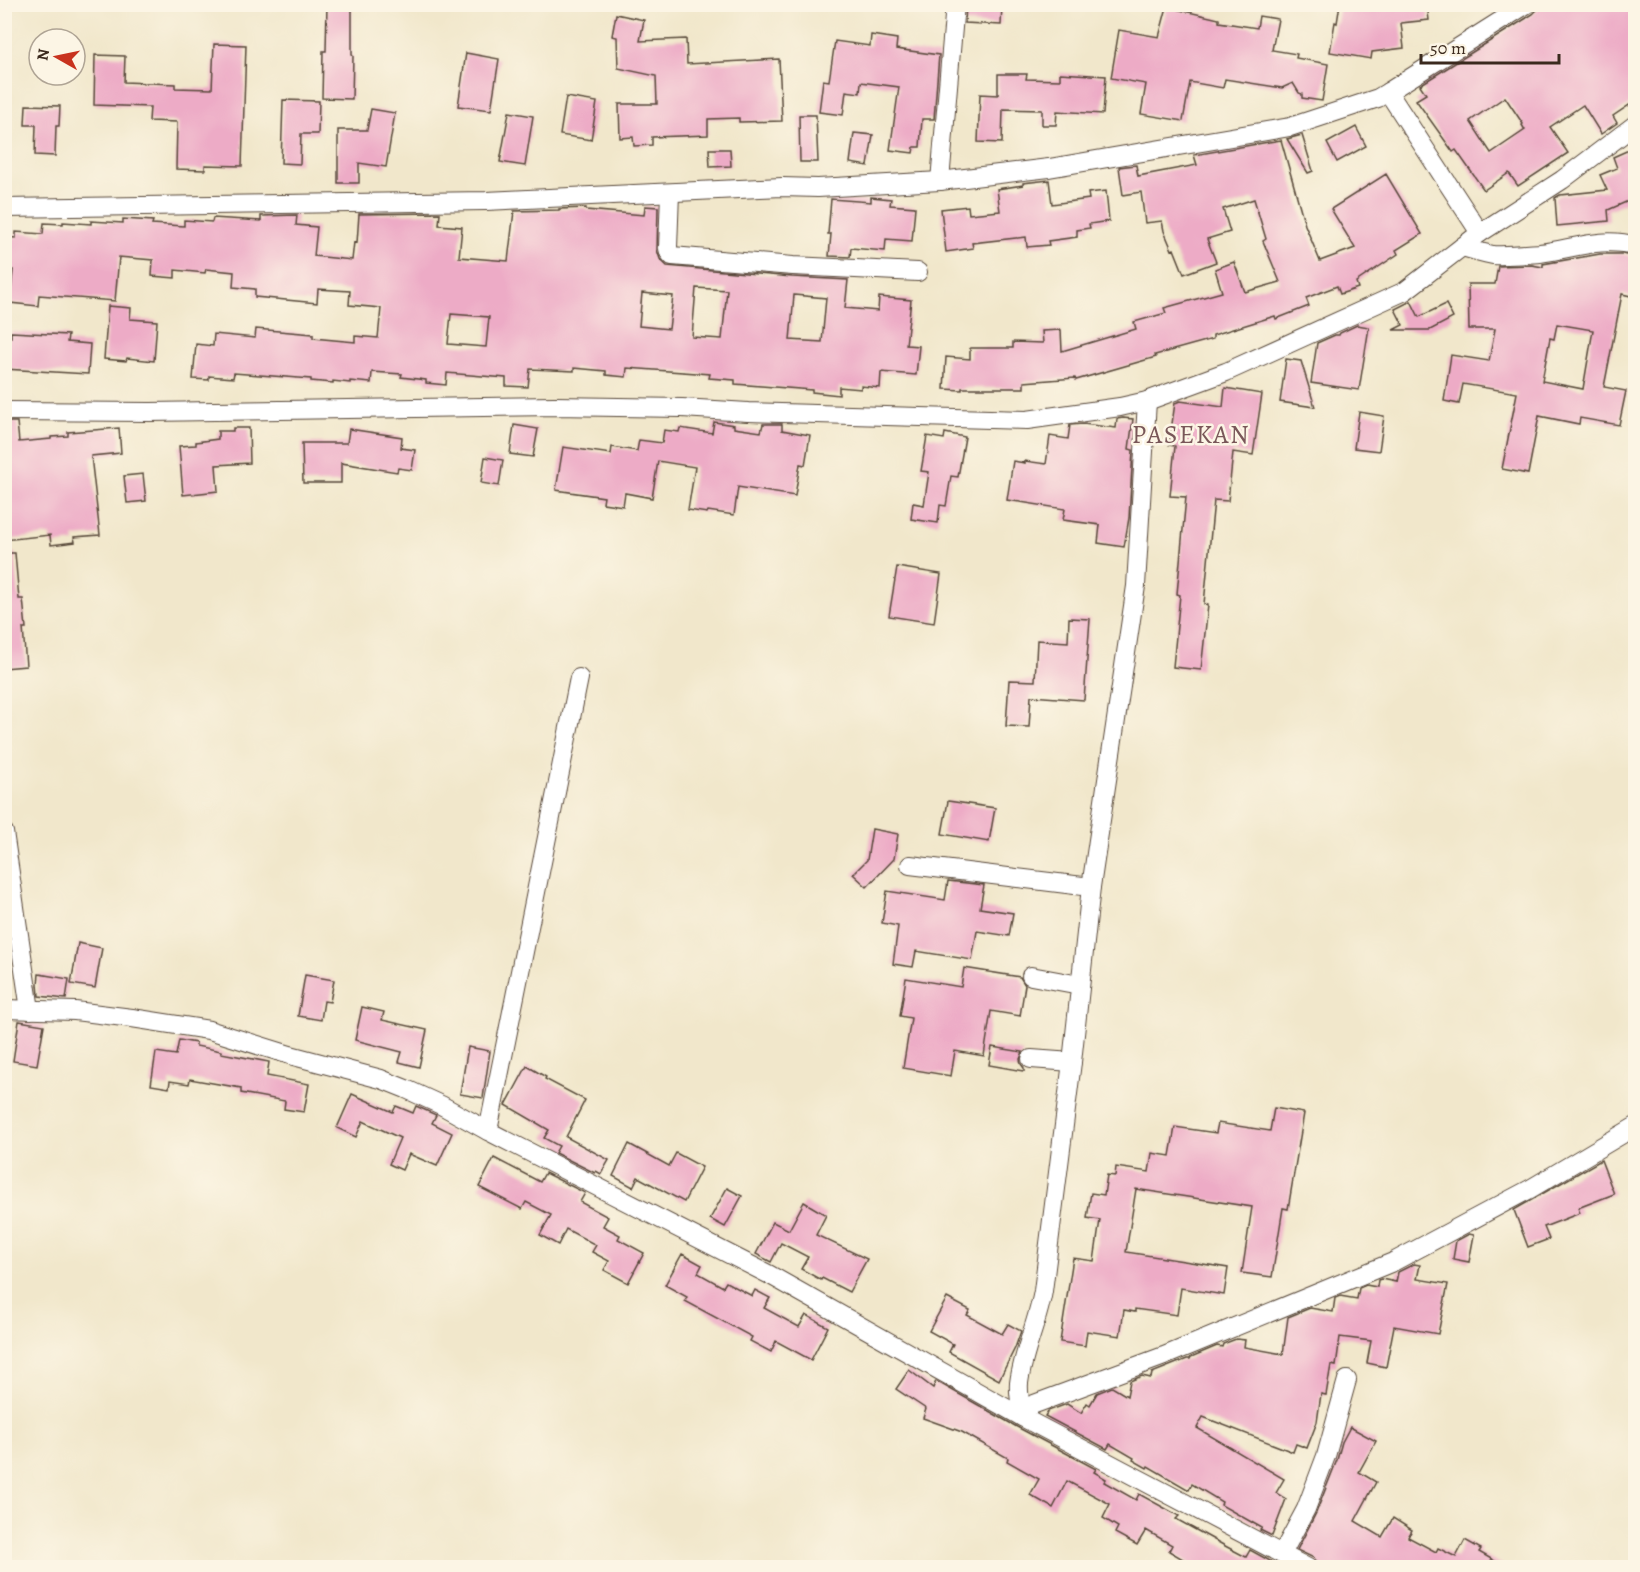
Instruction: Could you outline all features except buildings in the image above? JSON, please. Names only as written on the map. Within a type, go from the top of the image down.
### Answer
[{"type":"street","points":[[940,181],[955,4]]},
{"type":"street","points":[[4,208],[474,201],[818,188],[940,181],[1049,168],[1290,127],[1378,98],[1527,4]]},
{"type":"street","points":[[1388,92],[1480,233]]},
{"type":"street","points":[[4,411],[150,412],[555,406],[1027,420],[1120,407],[1147,401],[1226,372],[1405,291],[1480,233],[1562,180],[1635,124]]},
{"type":"street","points":[[670,193],[668,248],[672,256],[793,266],[918,272]]},
{"type":"street","points":[[1462,247],[1499,255],[1540,253],[1604,242],[1635,246]]},
{"type":"street","points":[[1022,1413],[1019,1382],[1026,1349],[1042,1299],[1072,1062],[1091,887],[1136,586],[1147,401]]},
{"type":"street","points":[[488,1131],[579,678]]},
{"type":"street","points":[[4,832],[30,1010]]},
{"type":"street","points":[[910,865],[1091,887]]},
{"type":"street","points":[[1031,976],[1080,985]]},
{"type":"street","points":[[4,1009],[75,1011],[209,1030],[290,1055],[381,1079],[441,1105],[770,1275],[1308,1568]]},
{"type":"street","points":[[1030,1059],[1072,1062]]},
{"type":"street","points":[[1022,1413],[1393,1262],[1530,1189],[1635,1126]]},
{"type":"street","points":[[1282,1554],[1306,1509],[1326,1456],[1347,1380]]},
{"type":"district","name":"PASEKAN","points":[[1191,434]]}]
